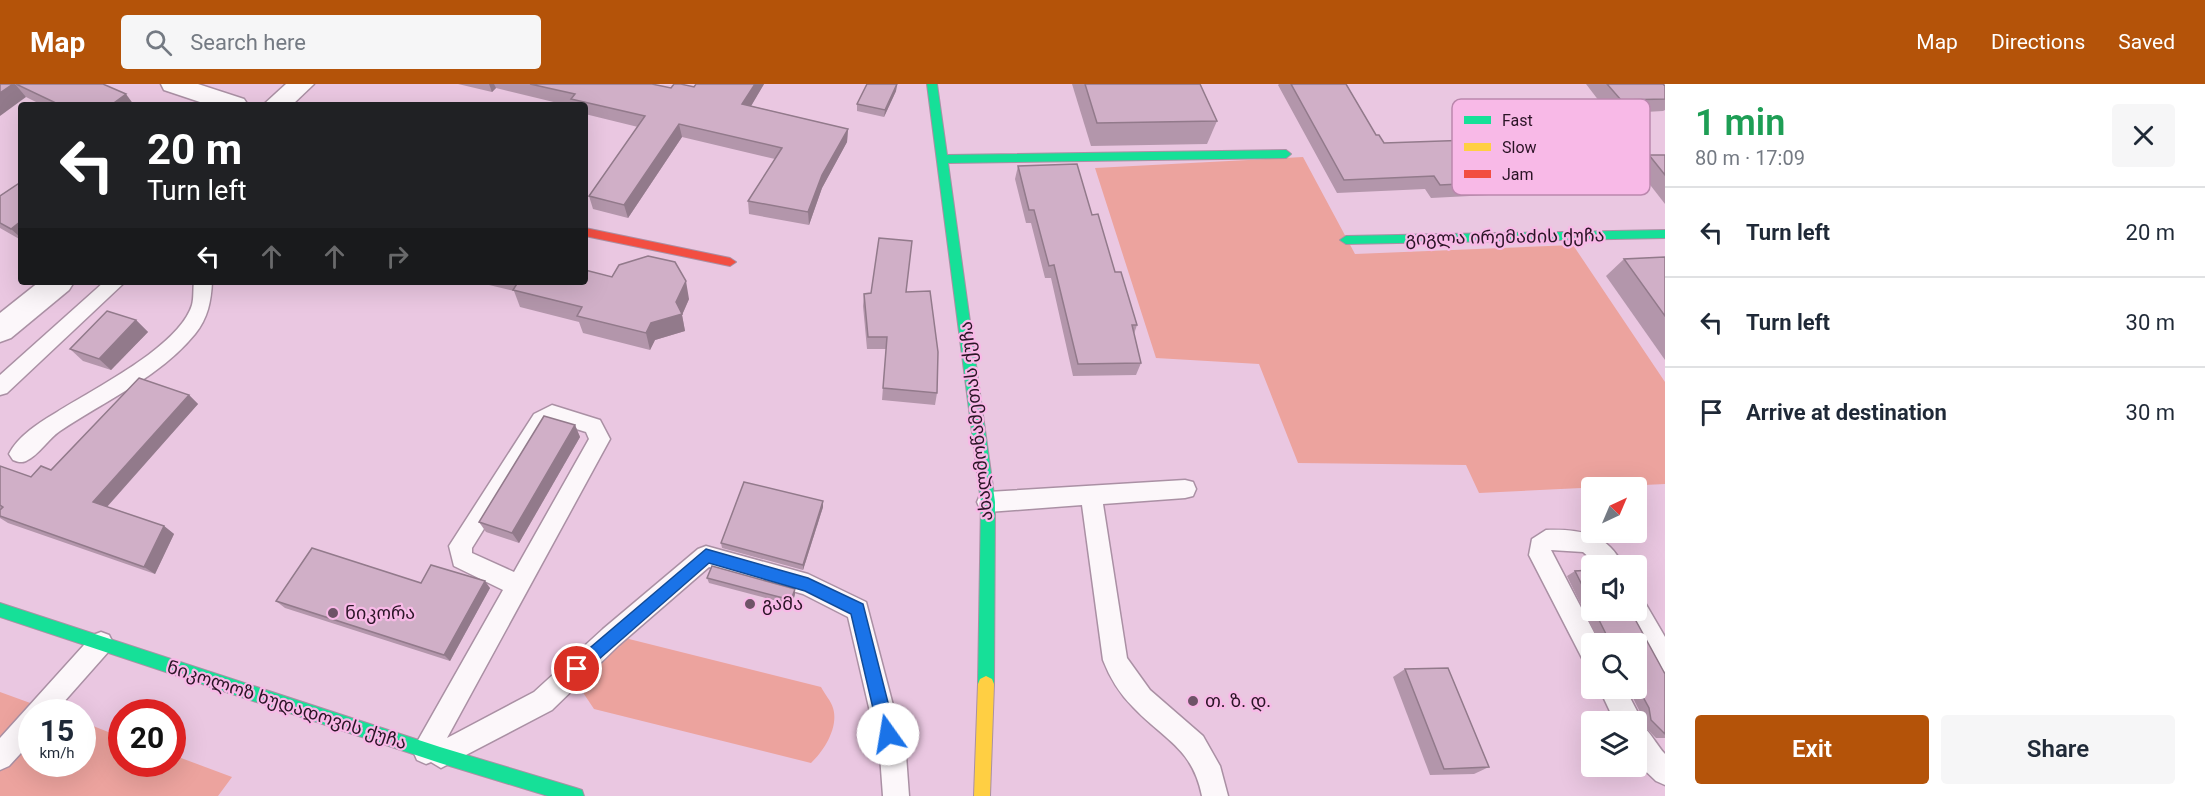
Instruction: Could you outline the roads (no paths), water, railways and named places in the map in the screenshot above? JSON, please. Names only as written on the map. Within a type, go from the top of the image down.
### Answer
[{"type":"street","points":[[173,84],[226,102]]},
{"type":"street","points":[[280,102],[302,84]]},
{"type":"street","name":"ახალმოწამეთას ქუჩა","points":[[932,84],[944,159],[988,502],[988,610],[982,796]]},
{"type":"street","points":[[944,159],[1286,154]]},
{"type":"street","points":[[588,233],[730,262]]},
{"type":"street","name":"გიგლა ირემაძის ქუჩა","points":[[1346,240],[1665,234]]},
{"type":"street","points":[[0,330],[55,285]]},
{"type":"street","name":"ნიკოლოზ ხუდადოვის ქუჩა","points":[[0,610],[433,753],[576,796]]},
{"type":"lane","points":[[0,387],[113,285]]},
{"type":"lane","points":[[20,454],[50,427],[130,380],[166,351],[198,315],[206,297],[204,285]]},
{"type":"lane","points":[[433,753],[517,585],[600,439],[593,426],[552,413],[541,420],[460,546],[462,559],[517,585]]},
{"type":"lane","points":[[988,502],[1185,489]]},
{"type":"lane","points":[[1091,495],[1115,660],[1128,684],[1190,739],[1213,776],[1215,796]]},
{"type":"lane","points":[[1582,633],[1540,555],[1540,546],[1546,540],[1581,539],[1606,555]]},
{"type":"lane","points":[[433,753],[543,701],[611,637],[706,556],[808,585],[858,609],[893,755],[896,796]]},
{"type":"lane","points":[[1643,621],[1665,660]]},
{"type":"lane","points":[[51,699],[101,643]]},
{"type":"lane","points":[[0,757],[18,737]]},
{"type":"lane","points":[[1647,754],[1665,772]]},
{"type":"place","name":"გამა","points":[[750,604]]},
{"type":"place","name":"ნიკორა","points":[[333,613]]},
{"type":"place","name":"თ. ზ. დ.","points":[[1193,701]]}]
